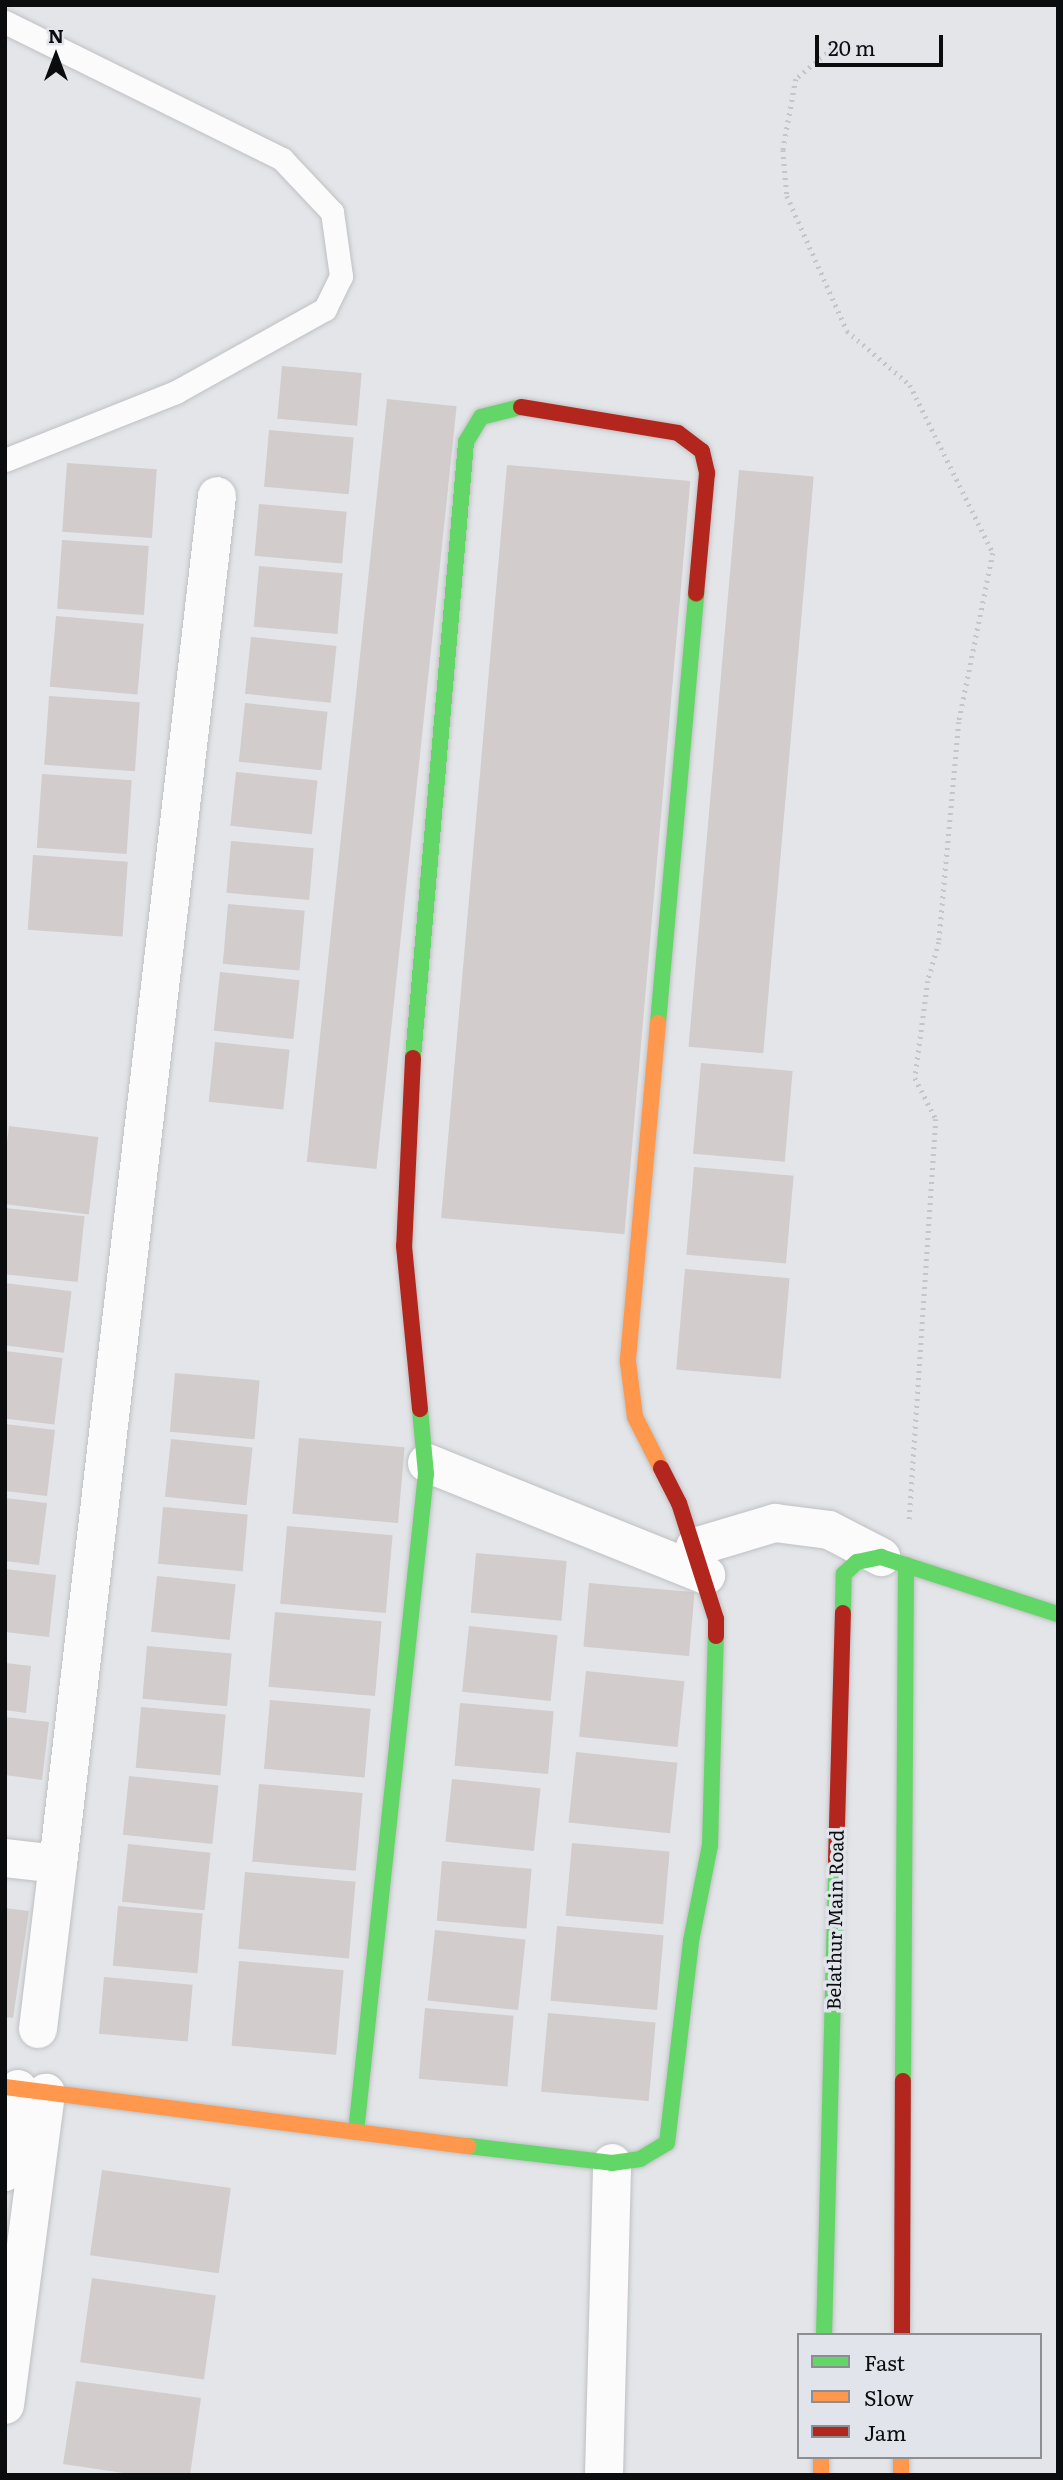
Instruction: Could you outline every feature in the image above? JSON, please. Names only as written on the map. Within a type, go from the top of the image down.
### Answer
[{"type":"street","points":[[23,2090],[356,2132],[612,2163],[640,2159],[667,2143],[691,1941],[709,1845],[717,1664],[701,1561],[635,1417],[628,1362],[708,472],[702,452],[678,433],[523,406],[481,417],[466,442],[411,1076],[404,1246],[427,1463],[356,2132]]},
{"type":"street","points":[[38,2029],[217,496]]},
{"type":"street","points":[[427,1463],[701,1561],[775,1523],[829,1530],[894,1561],[1058,1614]]},
{"type":"street","points":[[894,1561],[902,2333]]},
{"type":"street","name":"Belathur Main Road","points":[[824,2333],[844,1574],[857,1562],[894,1561]]},
{"type":"street","points":[[5,1858],[58,1864]]},
{"type":"street","points":[[5,2172],[23,2090]]},
{"type":"street","points":[[5,2405],[23,2090]]},
{"type":"street","points":[[604,2475],[612,2163]]},
{"type":"lane","points":[[5,22],[282,159],[332,212],[341,276],[325,309],[188,385],[5,460]]},
{"type":"path","points":[[832,49],[796,79],[783,150],[788,196],[847,331],[910,385],[993,553],[959,722],[939,942],[928,981],[915,1078],[936,1119],[894,1561]]},
{"type":"building","points":[[282,366],[362,373],[357,426],[277,419]]},
{"type":"building","points":[[387,399],[457,406],[376,1169],[307,1162]]},
{"type":"building","points":[[269,430],[354,437],[349,494],[264,487]]},
{"type":"building","points":[[67,463],[157,469],[152,538],[62,532]]},
{"type":"building","points":[[507,465],[690,481],[624,1234],[441,1218]]},
{"type":"building","points":[[739,470],[814,477],[763,1053],[689,1047]]},
{"type":"building","points":[[259,504],[347,512],[342,563],[254,556]]},
{"type":"building","points":[[62,540],[149,546],[144,615],[57,609]]},
{"type":"building","points":[[259,566],[343,573],[337,634],[254,627]]},
{"type":"building","points":[[56,616],[144,624],[137,694],[50,687]]},
{"type":"building","points":[[251,637],[337,646],[331,703],[245,694]]},
{"type":"building","points":[[49,696],[140,702],[135,771],[44,765]]},
{"type":"building","points":[[245,703],[328,712],[321,770],[239,762]]},
{"type":"building","points":[[236,772],[318,781],[312,834],[230,826]]},
{"type":"building","points":[[42,774],[132,780],[127,854],[37,848]]},
{"type":"building","points":[[231,841],[314,848],[309,900],[226,893]]},
{"type":"building","points":[[33,855],[128,862],[123,936],[28,930]]},
{"type":"building","points":[[228,904],[305,911],[299,970],[223,964]]},
{"type":"building","points":[[220,972],[300,980],[293,1039],[214,1031]]},
{"type":"building","points":[[215,1042],[290,1050],[283,1110],[209,1102]]},
{"type":"building","points":[[701,1063],[793,1071],[785,1162],[693,1154]]},
{"type":"building","points":[[9,1126],[98,1137],[89,1214],[5,1204],[5,1159]]},
{"type":"building","points":[[694,1167],[794,1176],[786,1263],[686,1255]]},
{"type":"building","points":[[5,1208],[85,1216],[78,1282],[5,1274]]},
{"type":"building","points":[[685,1269],[790,1278],[781,1379],[676,1370]]},
{"type":"building","points":[[5,1283],[72,1291],[64,1353],[5,1345]]},
{"type":"building","points":[[5,1351],[63,1358],[54,1425],[5,1419]]},
{"type":"building","points":[[175,1373],[260,1380],[255,1439],[170,1432]]},
{"type":"building","points":[[5,1424],[55,1430],[47,1496],[5,1491]]},
{"type":"building","points":[[299,1438],[405,1447],[398,1523],[292,1514]]},
{"type":"building","points":[[171,1439],[253,1448],[246,1505],[165,1497]]},
{"type":"building","points":[[5,1498],[47,1503],[39,1565],[5,1561]]},
{"type":"building","points":[[163,1507],[248,1514],[243,1571],[158,1564]]},
{"type":"building","points":[[287,1526],[393,1535],[386,1613],[280,1604]]},
{"type":"building","points":[[476,1553],[567,1561],[561,1621],[471,1613]]},
{"type":"building","points":[[5,1569],[56,1575],[49,1637],[5,1632]]},
{"type":"building","points":[[157,1576],[236,1584],[230,1640],[151,1632]]},
{"type":"building","points":[[589,1583],[695,1592],[689,1656],[583,1647]]},
{"type":"building","points":[[275,1612],[382,1621],[375,1696],[268,1687]]},
{"type":"building","points":[[469,1626],[558,1635],[551,1701],[462,1692]]},
{"type":"building","points":[[147,1646],[232,1653],[227,1706],[142,1699]]},
{"type":"building","points":[[5,1663],[31,1666],[26,1713],[5,1710]]},
{"type":"building","points":[[586,1671],[684,1681],[678,1747],[579,1737]]},
{"type":"building","points":[[270,1700],[371,1709],[365,1778],[264,1769]]},
{"type":"building","points":[[460,1703],[554,1711],[548,1774],[455,1766]]},
{"type":"building","points":[[141,1707],[226,1714],[220,1775],[136,1768]]},
{"type":"building","points":[[5,1717],[49,1722],[42,1780],[5,1775]]},
{"type":"building","points":[[576,1752],[677,1763],[670,1833],[569,1823]]},
{"type":"building","points":[[129,1776],[219,1785],[212,1844],[123,1835]]},
{"type":"building","points":[[452,1779],[541,1788],[534,1851],[445,1842]]},
{"type":"building","points":[[259,1784],[363,1793],[356,1871],[252,1862]]},
{"type":"building","points":[[572,1843],[670,1852],[663,1924],[566,1916]]},
{"type":"building","points":[[128,1844],[211,1853],[204,1910],[122,1902]]},
{"type":"building","points":[[442,1861],[532,1869],[526,1929],[437,1921]]},
{"type":"building","points":[[245,1872],[356,1882],[349,1958],[238,1949]]},
{"type":"building","points":[[118,1906],[203,1913],[197,1973],[113,1966]]},
{"type":"building","points":[[5,1908],[29,1911],[13,2018],[5,2017]]},
{"type":"building","points":[[557,1926],[664,1935],[657,2010],[550,2001]]},
{"type":"building","points":[[435,1930],[526,1940],[518,2010],[428,2001]]},
{"type":"building","points":[[239,1961],[344,1970],[336,2055],[232,2046]]},
{"type":"building","points":[[104,1977],[193,1985],[188,2042],[99,2034]]},
{"type":"building","points":[[425,2008],[514,2016],[507,2086],[419,2079]]},
{"type":"building","points":[[548,2013],[656,2022],[649,2101],[541,2092]]},
{"type":"building","points":[[102,2170],[231,2188],[219,2273],[90,2255]]},
{"type":"building","points":[[92,2278],[216,2295],[204,2380],[80,2362]]},
{"type":"building","points":[[76,2381],[201,2398],[190,2475],[137,2475],[63,2464]]},
{"type":"traffic: fast","points":[[413,1058],[466,442],[481,417],[521,407]]},
{"type":"traffic: fast","points":[[658,1023],[696,593]]},
{"type":"traffic: fast","points":[[356,2132],[426,1474],[420,1409]]},
{"type":"traffic: fast","points":[[843,1613],[844,1574],[857,1562],[881,1557],[1058,1614]]},
{"type":"traffic: fast","points":[[903,2081],[906,1565]]},
{"type":"traffic: fast","points":[[468,2146],[612,2163],[640,2159],[667,2143],[691,1941],[710,1845],[716,1636]]},
{"type":"traffic: fast","points":[[824,2333],[836,1861]]},
{"type":"traffic: slow","points":[[658,1023],[628,1362],[635,1417],[661,1468]]},
{"type":"traffic: slow","points":[[5,2087],[468,2146]]},
{"type":"traffic: slow","points":[[821,2459],[821,2475]]},
{"type":"traffic: slow","points":[[901,2459],[901,2475]]},
{"type":"traffic: jam","points":[[521,407],[678,433],[702,451],[707,473],[696,593]]},
{"type":"traffic: jam","points":[[413,1058],[404,1246],[420,1409]]},
{"type":"traffic: jam","points":[[661,1468],[679,1503],[716,1619],[716,1636]]},
{"type":"traffic: jam","points":[[836,1861],[843,1613]]},
{"type":"traffic: jam","points":[[902,2333],[903,2081]]}]
